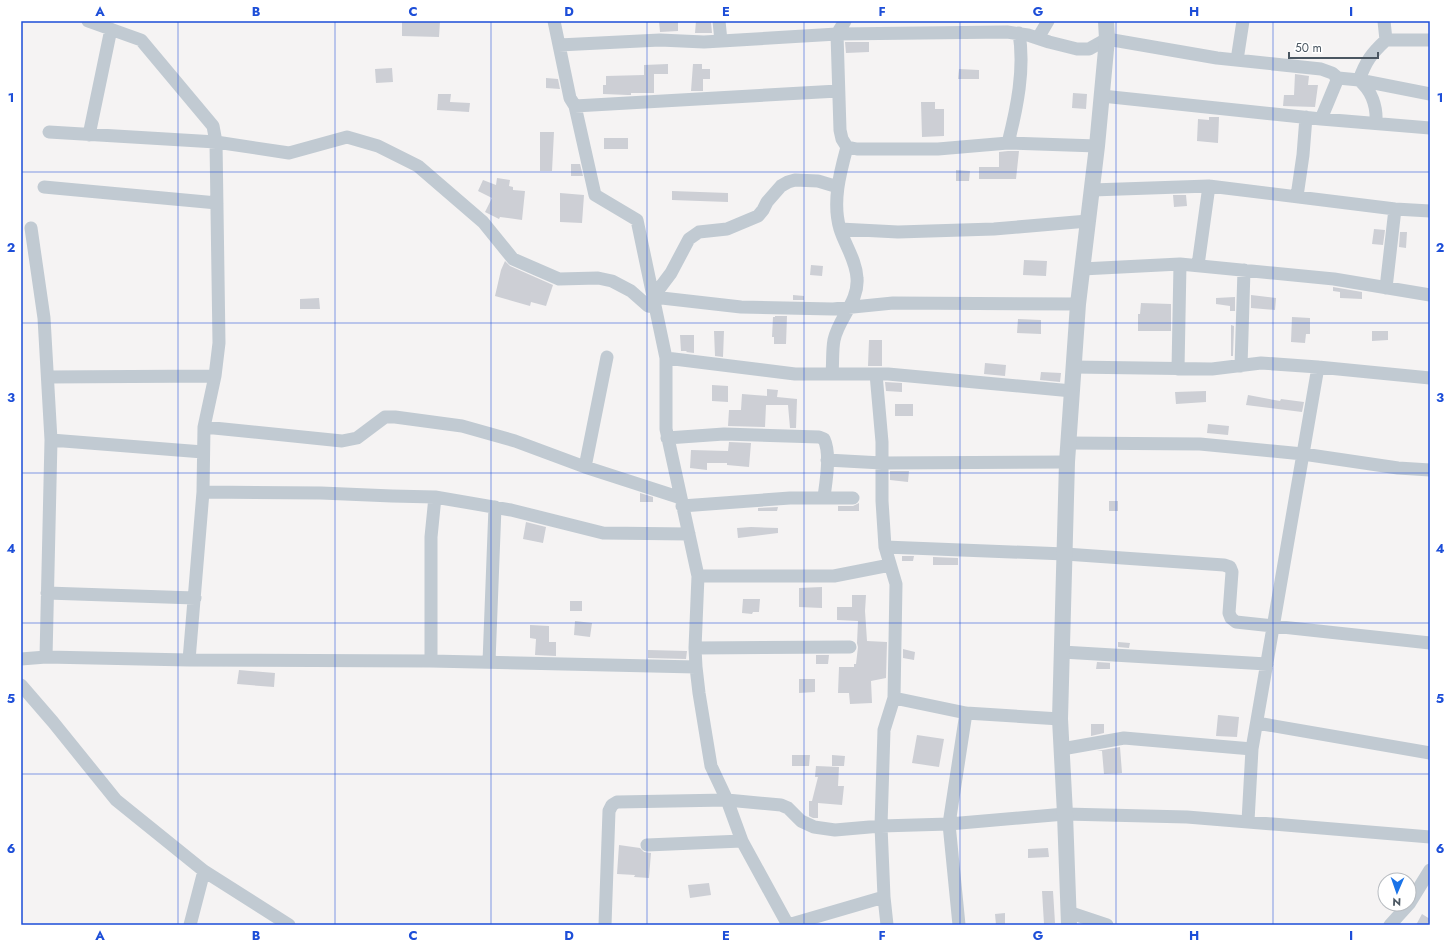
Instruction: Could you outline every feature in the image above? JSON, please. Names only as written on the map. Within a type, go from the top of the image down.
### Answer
[{"type":"street","points":[[88,21],[141,40],[213,126],[216,142],[218,343],[215,376],[204,427],[203,492],[189,660]]},
{"type":"street","points":[[554,21],[570,98],[575,106],[595,196],[637,220],[666,358],[667,438],[698,576],[695,648],[696,667],[698,693],[711,766],[727,800],[742,841],[788,925],[884,897]]},
{"type":"street","points":[[719,21],[721,41]]},
{"type":"street","points":[[845,21],[837,34],[838,91],[840,130],[842,139],[848,147],[857,149],[938,150],[1008,143],[1097,146]]},
{"type":"street","points":[[1038,38],[1048,21]]},
{"type":"street","points":[[1106,21],[1107,39],[1102,96],[1078,304],[1067,462],[1060,719],[1068,918],[1107,925]]},
{"type":"street","points":[[1237,60],[1243,21]]},
{"type":"street","points":[[1384,21],[1386,40]]},
{"type":"street","points":[[89,135],[111,29]]},
{"type":"street","points":[[559,45],[660,40],[704,42],[837,34],[1019,33],[1077,49],[1089,49],[1107,39],[1217,58],[1321,69],[1332,73],[1338,78],[1359,80],[1430,94]]},
{"type":"street","points":[[1008,143],[1019,77],[1021,46],[1019,33]]},
{"type":"street","points":[[1359,80],[1365,62],[1386,40],[1430,40]]},
{"type":"street","points":[[1321,119],[1338,78]]},
{"type":"street","points":[[1359,80],[1366,86],[1377,111],[1376,123]]},
{"type":"street","points":[[575,106],[838,91]]},
{"type":"street","points":[[1102,96],[1321,119],[1430,128]]},
{"type":"street","points":[[1297,196],[1303,156],[1306,117]]},
{"type":"street","points":[[49,132],[216,142],[289,152],[347,137],[378,146],[418,166],[483,222],[513,259],[559,279],[598,278],[612,281],[631,290],[648,306],[654,302],[689,239],[699,232],[727,229],[758,216],[767,202],[781,186],[788,182],[795,180],[818,180],[838,187]]},
{"type":"street","points":[[832,374],[834,340],[856,294],[858,278],[855,264],[840,229],[837,216],[838,187],[848,147]]},
{"type":"street","points":[[1092,190],[1209,186],[1394,209],[1430,211]]},
{"type":"street","points":[[1198,265],[1209,186]]},
{"type":"street","points":[[44,187],[217,203]]},
{"type":"street","points":[[1386,288],[1394,209]]},
{"type":"street","points":[[840,229],[898,232],[994,229],[1088,221]]},
{"type":"street","points":[[31,228],[44,318],[51,440],[46,657]]},
{"type":"street","points":[[1178,369],[1180,264]]},
{"type":"street","points":[[1082,270],[1180,264],[1198,265],[1334,279],[1430,295]]},
{"type":"street","points":[[1241,366],[1244,270]]},
{"type":"street","points":[[654,302],[741,307],[833,309],[893,303],[1078,304]]},
{"type":"street","points":[[584,467],[607,357]]},
{"type":"street","points":[[666,358],[795,374],[888,374],[1072,391]]},
{"type":"street","points":[[1074,367],[1212,369],[1261,363],[1430,378]]},
{"type":"street","points":[[1248,821],[1252,749],[1318,367]]},
{"type":"street","points":[[876,374],[882,442],[882,501],[885,547],[896,584],[894,698],[884,730],[882,826],[884,897],[887,925]]},
{"type":"street","points":[[48,377],[215,376]]},
{"type":"street","points":[[204,427],[342,441],[357,438],[385,418],[395,417],[462,426],[515,441],[682,502],[824,497],[853,498]]},
{"type":"street","points":[[667,438],[724,434],[819,437],[824,439],[826,443],[827,460],[824,497]]},
{"type":"street","points":[[51,440],[203,452]]},
{"type":"street","points":[[1069,443],[1200,444],[1303,454],[1398,468],[1430,470]]},
{"type":"street","points":[[827,460],[882,462],[1067,462]]},
{"type":"street","points":[[203,492],[321,493],[435,497],[495,507],[603,532],[689,534]]},
{"type":"street","points":[[431,661],[431,537],[435,497]]},
{"type":"street","points":[[490,662],[495,507]]},
{"type":"street","points":[[885,547],[1065,554],[1224,564],[1230,567],[1232,572],[1229,613],[1231,618],[1236,622],[1430,643]]},
{"type":"street","points":[[698,576],[834,576],[890,565]]},
{"type":"street","points":[[47,593],[195,598]]},
{"type":"street","points":[[695,648],[850,647]]},
{"type":"street","points":[[1062,652],[1267,664]]},
{"type":"street","points":[[21,659],[46,657],[189,660],[431,661],[696,667]]},
{"type":"street","points":[[21,685],[116,800],[204,871],[289,925]]},
{"type":"street","points":[[894,698],[966,713],[1060,719]]},
{"type":"street","points":[[959,925],[949,824],[966,713]]},
{"type":"street","points":[[1257,723],[1430,753]]},
{"type":"street","points":[[1062,749],[1124,738],[1252,749]]},
{"type":"street","points":[[605,925],[609,811],[612,805],[617,802],[727,800],[781,805],[788,808],[801,821],[814,827],[835,830],[882,826],[949,824],[1065,814],[1187,816],[1430,836]]},
{"type":"street","points":[[647,845],[742,841]]},
{"type":"street","points":[[1417,891],[1430,870]]},
{"type":"street","points":[[190,925],[204,871]]},
{"type":"street","points":[[1390,925],[1402,912]]},
{"type":"building","points":[[402,21],[440,21],[439,37],[402,36]]},
{"type":"building","points":[[659,21],[678,21],[678,31],[660,32]]},
{"type":"building","points":[[696,21],[711,22],[712,33],[695,33]]},
{"type":"building","points":[[845,42],[869,42],[869,52],[846,53]]},
{"type":"building","points":[[668,64],[668,74],[654,74],[654,93],[631,93],[631,95],[603,94],[603,85],[606,85],[606,76],[644,75],[644,65]]},
{"type":"building","points":[[693,64],[702,64],[702,69],[710,69],[710,79],[703,79],[703,91],[691,91]]},
{"type":"building","points":[[392,68],[393,82],[376,83],[375,69]]},
{"type":"building","points":[[959,69],[979,70],[979,79],[958,79]]},
{"type":"building","points":[[1295,74],[1309,76],[1308,85],[1318,85],[1315,107],[1283,106],[1284,95],[1294,95]]},
{"type":"building","points":[[546,78],[558,79],[560,89],[546,88]]},
{"type":"building","points":[[1073,93],[1087,94],[1086,109],[1072,108]]},
{"type":"building","points":[[438,94],[451,94],[450,102],[470,103],[469,112],[437,110]]},
{"type":"building","points":[[921,102],[935,102],[935,109],[944,109],[944,136],[922,137]]},
{"type":"building","points":[[1209,117],[1219,117],[1218,143],[1197,141],[1198,119],[1209,120]]},
{"type":"building","points":[[540,132],[554,132],[552,171],[540,171]]},
{"type":"building","points":[[604,138],[628,138],[628,149],[604,149]]},
{"type":"building","points":[[1019,151],[1016,179],[979,179],[979,167],[999,167],[999,152]]},
{"type":"building","points":[[571,164],[580,164],[583,176],[571,176]]},
{"type":"building","points":[[956,170],[970,171],[969,181],[956,181]]},
{"type":"building","points":[[497,178],[510,180],[509,186],[513,187],[513,190],[525,191],[522,220],[500,217],[499,219],[485,212],[492,198],[478,191],[483,180],[496,185]]},
{"type":"building","points":[[672,191],[728,193],[728,202],[672,200]]},
{"type":"building","points":[[560,193],[584,195],[582,223],[560,222]]},
{"type":"building","points":[[1173,195],[1186,195],[1187,206],[1174,207]]},
{"type":"building","points":[[1374,229],[1385,230],[1383,245],[1372,244]]},
{"type":"building","points":[[1400,232],[1407,232],[1406,248],[1399,247]]},
{"type":"building","points":[[1024,260],[1047,261],[1046,276],[1023,275]]},
{"type":"building","points":[[505,261],[510,266],[553,285],[546,306],[531,302],[530,306],[495,296],[501,270]]},
{"type":"building","points":[[811,265],[823,266],[822,276],[810,275]]},
{"type":"building","points":[[1333,287],[1362,292],[1362,299],[1340,298],[1340,292],[1333,291]]},
{"type":"building","points":[[793,295],[804,296],[804,300],[793,300]]},
{"type":"building","points":[[1251,295],[1276,298],[1275,310],[1251,308]]},
{"type":"building","points":[[1235,297],[1235,311],[1230,311],[1230,306],[1216,304],[1216,298]]},
{"type":"building","points":[[319,298],[320,309],[300,309],[300,299]]},
{"type":"building","points":[[1141,303],[1171,304],[1171,331],[1138,331],[1138,314],[1140,314]]},
{"type":"building","points":[[787,316],[786,344],[774,344],[774,337],[772,337],[773,317]]},
{"type":"building","points":[[1292,317],[1310,318],[1310,334],[1306,334],[1305,343],[1291,342]]},
{"type":"building","points":[[1018,319],[1041,320],[1041,334],[1017,333]]},
{"type":"building","points":[[1231,325],[1234,326],[1233,356],[1231,356]]},
{"type":"building","points":[[714,331],[724,331],[723,357],[715,356]]},
{"type":"building","points":[[1372,331],[1388,331],[1388,340],[1372,341]]},
{"type":"building","points":[[680,335],[694,335],[694,353],[681,351]]},
{"type":"building","points":[[869,340],[882,340],[882,366],[868,366]]},
{"type":"building","points":[[985,363],[1006,365],[1005,376],[984,374]]},
{"type":"building","points":[[1041,372],[1061,373],[1060,382],[1040,380]]},
{"type":"building","points":[[885,382],[902,383],[902,392],[886,391]]},
{"type":"building","points":[[712,385],[728,386],[728,402],[712,401]]},
{"type":"building","points":[[767,389],[778,390],[777,397],[797,399],[796,428],[790,428],[788,405],[766,405],[765,427],[728,426],[729,410],[741,410],[742,394],[767,396]]},
{"type":"building","points":[[1206,391],[1206,402],[1176,404],[1175,392]]},
{"type":"building","points":[[1248,395],[1280,401],[1281,399],[1304,402],[1302,412],[1246,405]]},
{"type":"building","points":[[895,404],[913,404],[913,416],[895,416]]},
{"type":"building","points":[[1208,424],[1229,426],[1228,435],[1207,433]]},
{"type":"building","points":[[729,442],[751,443],[749,467],[727,465],[727,463],[707,463],[707,470],[690,468],[691,450],[728,451]]},
{"type":"building","points":[[890,471],[909,471],[908,482],[890,480]]},
{"type":"building","points":[[640,493],[653,497],[653,502],[640,502]]},
{"type":"building","points":[[1109,501],[1118,501],[1118,511],[1109,511]]},
{"type":"building","points":[[859,503],[859,511],[838,511],[838,506],[853,506]]},
{"type":"building","points":[[778,507],[777,511],[758,511],[758,508]]},
{"type":"building","points":[[526,522],[546,527],[543,543],[523,539]]},
{"type":"building","points":[[737,528],[778,528],[778,533],[738,538]]},
{"type":"building","points":[[902,556],[914,556],[913,561],[902,561]]},
{"type":"building","points":[[933,557],[958,558],[958,565],[933,565]]},
{"type":"building","points":[[822,587],[822,608],[799,607],[799,588]]},
{"type":"building","points":[[852,595],[866,595],[865,611],[867,641],[887,642],[886,678],[871,681],[872,703],[850,704],[849,693],[838,693],[839,667],[854,667],[854,664],[856,664],[858,647],[858,621],[837,620],[837,607],[852,607]]},
{"type":"building","points":[[743,599],[760,599],[759,612],[753,612],[752,614],[742,613]]},
{"type":"building","points":[[570,601],[582,601],[582,611],[570,611]]},
{"type":"building","points":[[575,621],[592,623],[590,637],[574,635]]},
{"type":"building","points":[[530,625],[549,626],[549,642],[556,642],[556,656],[535,655],[536,639],[530,638]]},
{"type":"building","points":[[1118,642],[1130,643],[1129,648],[1118,647]]},
{"type":"building","points":[[903,649],[915,652],[914,660],[903,658]]},
{"type":"building","points":[[648,650],[687,651],[686,659],[648,658]]},
{"type":"building","points":[[816,655],[829,655],[828,664],[816,664]]},
{"type":"building","points":[[1097,662],[1112,663],[1110,663],[1110,669],[1096,669]]},
{"type":"building","points":[[239,670],[275,673],[274,687],[237,684]]},
{"type":"building","points":[[799,679],[815,679],[815,692],[799,693]]},
{"type":"building","points":[[1218,715],[1239,717],[1237,737],[1216,736]]},
{"type":"building","points":[[1091,724],[1104,724],[1104,733],[1091,736]]},
{"type":"building","points":[[917,735],[944,739],[939,767],[912,763]]},
{"type":"building","points":[[1120,747],[1122,773],[1104,774],[1102,751],[1097,751]]},
{"type":"building","points":[[792,755],[810,755],[809,766],[792,766]]},
{"type":"building","points":[[832,755],[845,756],[844,766],[832,766]]},
{"type":"building","points":[[816,766],[839,767],[838,786],[844,786],[842,805],[818,803],[818,818],[813,818],[809,816],[809,801],[812,801],[818,777],[815,777]]},
{"type":"building","points":[[619,845],[640,848],[644,852],[651,853],[649,878],[634,877],[635,875],[617,874]]},
{"type":"building","points":[[1048,848],[1049,857],[1028,858],[1028,849]]},
{"type":"building","points":[[709,883],[711,895],[690,898],[688,885]]},
{"type":"building","points":[[1042,891],[1053,891],[1055,923],[1044,924]]},
{"type":"building","points":[[1005,913],[1005,925],[996,925],[995,914]]},
{"type":"building","points":[[1422,914],[1430,919],[1427,925],[1416,925]]}]
